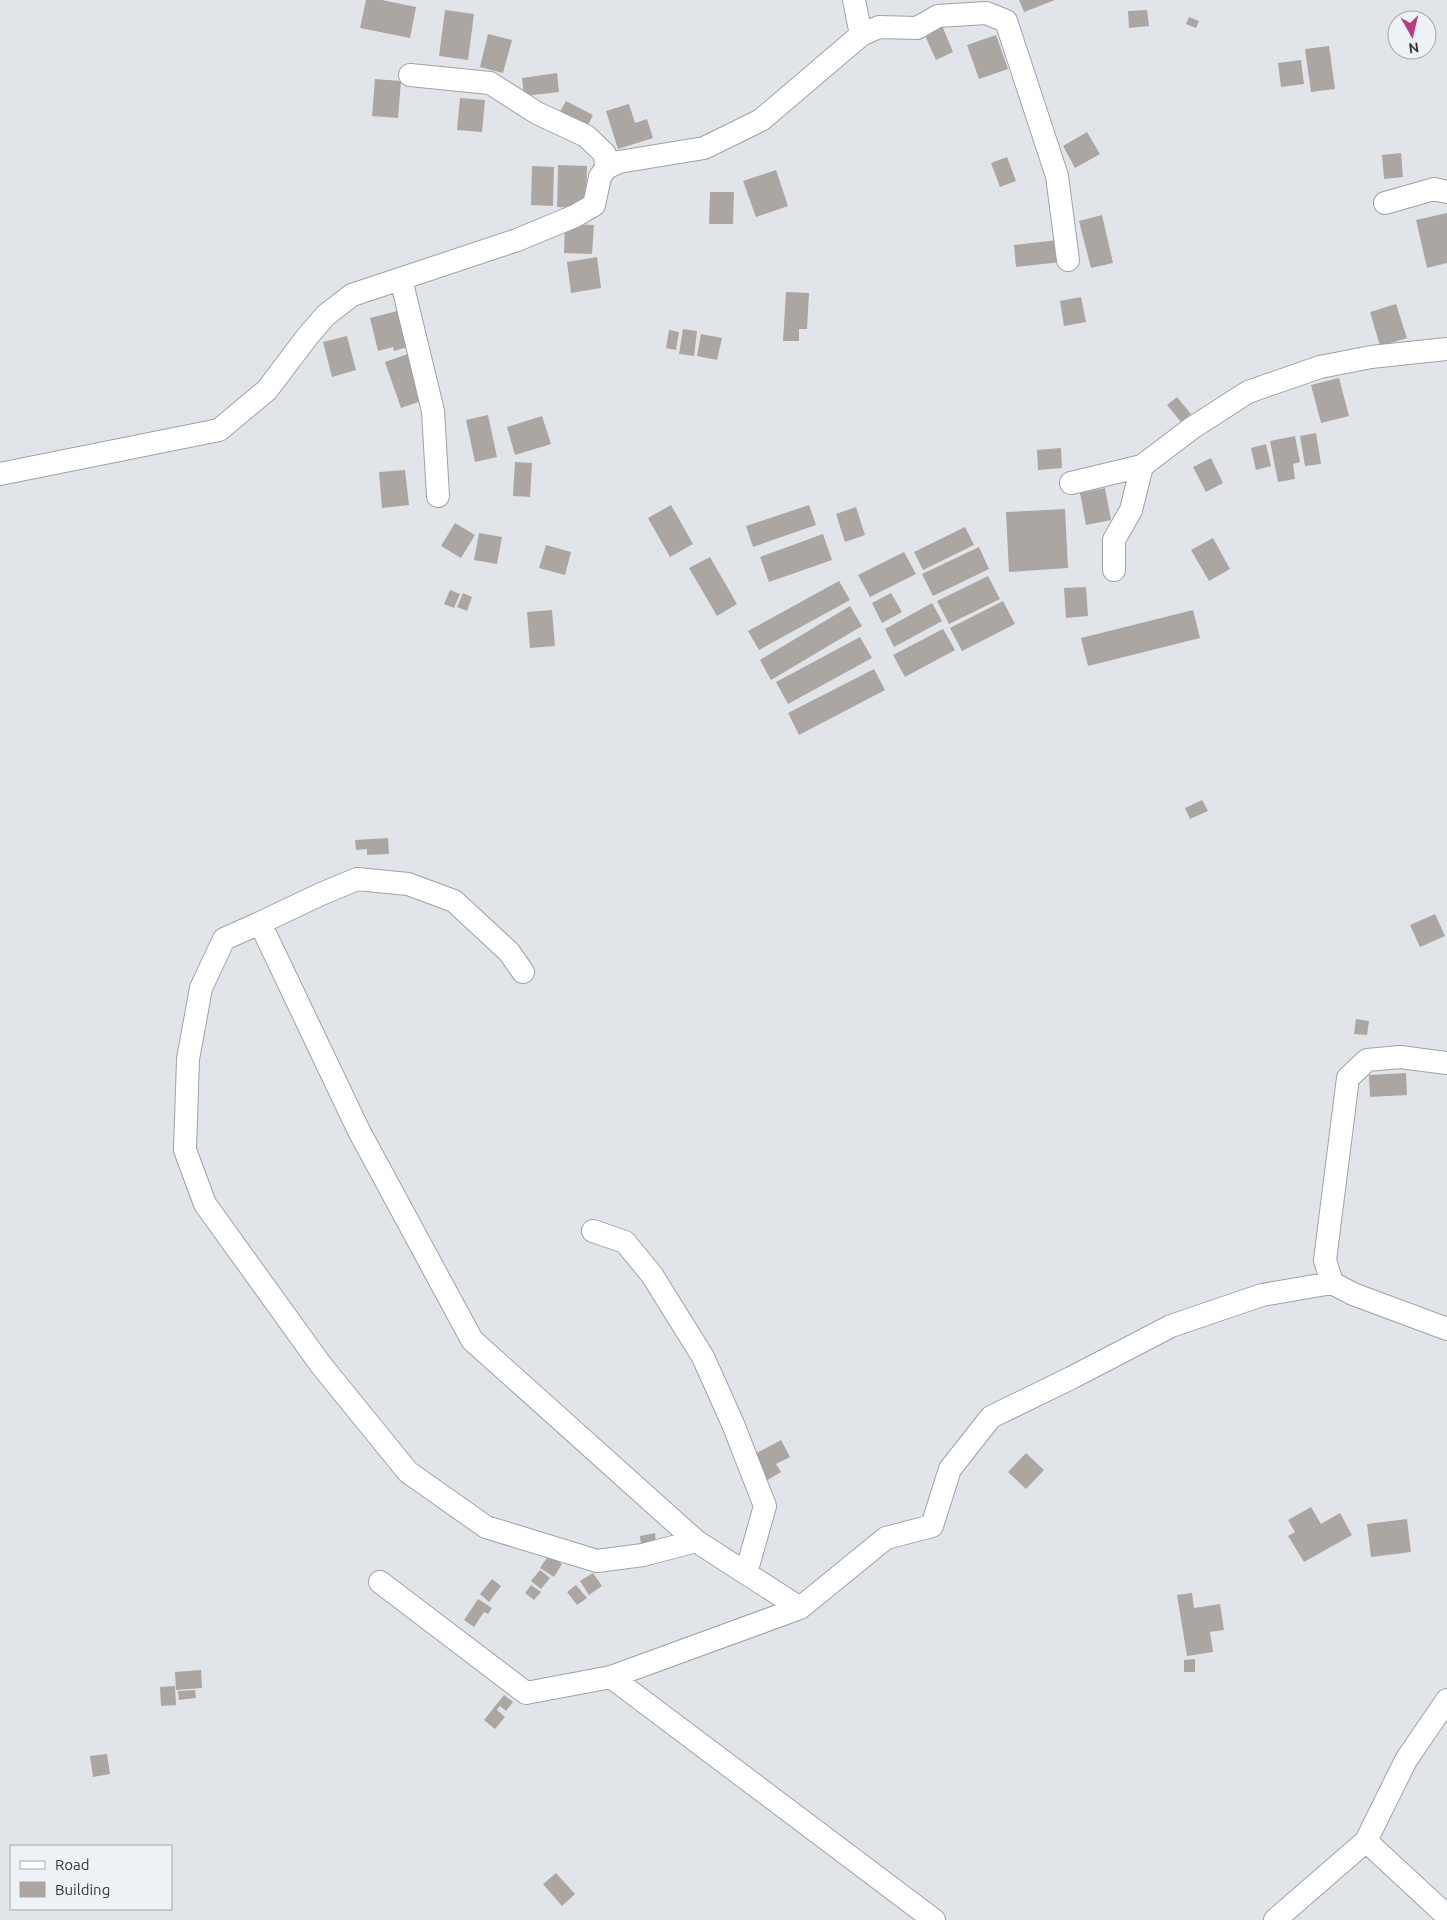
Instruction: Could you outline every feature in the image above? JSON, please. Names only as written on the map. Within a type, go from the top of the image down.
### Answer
[{"type":"street","points":[[854,0],[862,34]]},
{"type":"street","points":[[0,474],[219,430],[267,390],[326,315],[352,295],[517,240],[575,216],[594,205],[600,177],[606,168],[619,162],[704,148],[761,120],[862,34],[879,27],[916,28],[938,16],[986,13],[1006,21],[1057,176],[1068,260]]},
{"type":"street","points":[[410,76],[490,83],[537,113],[586,136],[605,154],[606,168]]},
{"type":"street","points":[[1385,203],[1434,189],[1447,192]]},
{"type":"street","points":[[401,279],[433,411],[438,496]]},
{"type":"street","points":[[1071,483],[1142,466],[1192,428],[1248,392],[1320,367],[1371,357],[1447,349]]},
{"type":"street","points":[[1114,570],[1114,540],[1131,510],[1142,466]]},
{"type":"street","points":[[522,972],[509,952],[454,900],[408,884],[358,879],[224,939],[201,988],[188,1059],[185,1150],[204,1204],[321,1365],[408,1472],[486,1527],[597,1561],[643,1555],[696,1541]]},
{"type":"street","points":[[260,923],[359,1130],[472,1340],[696,1541],[800,1608]]},
{"type":"street","points":[[1332,1283],[1325,1260],[1348,1078],[1367,1060],[1400,1057],[1447,1063]]},
{"type":"street","points":[[593,1232],[625,1242],[652,1275],[703,1357],[765,1506],[746,1573]]},
{"type":"street","points":[[380,1582],[526,1692],[611,1677],[800,1608],[886,1538],[932,1526],[950,1469],[991,1416],[1071,1378],[1170,1326],[1262,1295],[1332,1283],[1353,1294],[1447,1329]]},
{"type":"street","points":[[611,1677],[934,1920]]},
{"type":"street","points":[[1275,1920],[1366,1842],[1406,1760],[1447,1700]]},
{"type":"street","points":[[1366,1842],[1447,1916]]},
{"type":"building","points":[[366,0],[382,0],[416,7],[410,38],[360,28]]},
{"type":"building","points":[[1019,0],[1055,0],[1024,12]]},
{"type":"building","points":[[445,10],[474,14],[468,60],[439,56]]},
{"type":"building","points":[[1147,10],[1149,26],[1129,28],[1128,11]]},
{"type":"building","points":[[1189,17],[1199,21],[1196,28],[1186,24]]},
{"type":"building","points":[[941,23],[953,52],[936,60],[923,31]]},
{"type":"building","points":[[488,34],[512,40],[503,73],[480,67]]},
{"type":"building","points":[[996,35],[1008,69],[979,79],[967,45]]},
{"type":"building","points":[[1329,46],[1335,89],[1311,92],[1305,49]]},
{"type":"building","points":[[1301,60],[1304,84],[1281,87],[1278,63]]},
{"type":"building","points":[[557,73],[559,92],[524,96],[522,78]]},
{"type":"building","points":[[375,79],[401,81],[398,118],[372,116]]},
{"type":"building","points":[[460,98],[485,100],[482,132],[457,130]]},
{"type":"building","points":[[566,101],[593,115],[585,131],[557,117]]},
{"type":"building","points":[[629,104],[635,123],[647,119],[653,138],[618,149],[606,111]]},
{"type":"building","points":[[1087,132],[1100,154],[1075,168],[1063,146]]},
{"type":"building","points":[[1401,153],[1403,177],[1384,179],[1382,155]]},
{"type":"building","points":[[1007,157],[1016,181],[1000,187],[991,163]]},
{"type":"building","points":[[558,165],[587,166],[586,208],[557,207]]},
{"type":"building","points":[[532,166],[554,167],[553,206],[531,205]]},
{"type":"building","points":[[776,170],[788,206],[756,217],[743,181]]},
{"type":"building","points":[[710,192],[734,192],[733,224],[709,224]]},
{"type":"building","points":[[1447,213],[1447,263],[1427,268],[1416,220]]},
{"type":"building","points":[[1102,215],[1113,263],[1091,268],[1079,221]]},
{"type":"building","points":[[565,224],[594,225],[592,254],[564,253]]},
{"type":"building","points":[[1058,240],[1061,262],[1016,267],[1014,245]]},
{"type":"building","points":[[597,257],[601,288],[571,293],[567,262]]},
{"type":"building","points":[[786,292],[809,293],[807,329],[799,329],[799,341],[783,341]]},
{"type":"building","points":[[1081,297],[1086,322],[1064,326],[1060,301]]},
{"type":"building","points":[[1396,304],[1407,338],[1380,346],[1370,312]]},
{"type":"building","points":[[397,311],[407,347],[394,351],[393,347],[378,351],[370,318]]},
{"type":"building","points":[[683,329],[697,331],[694,356],[679,354]]},
{"type":"building","points":[[669,330],[679,332],[676,350],[666,348]]},
{"type":"building","points":[[701,334],[722,338],[717,360],[697,356]]},
{"type":"building","points":[[347,336],[356,370],[332,377],[323,342]]},
{"type":"building","points":[[408,354],[424,400],[401,408],[385,362]]},
{"type":"building","points":[[1339,378],[1349,416],[1321,423],[1311,385]]},
{"type":"building","points":[[1177,397],[1191,414],[1181,422],[1167,405]]},
{"type":"building","points":[[488,415],[497,457],[475,462],[466,420]]},
{"type":"building","points":[[542,416],[551,444],[515,455],[507,427]]},
{"type":"building","points":[[1316,433],[1321,464],[1305,466],[1300,436]]},
{"type":"building","points":[[1295,436],[1300,462],[1293,464],[1295,479],[1278,482],[1270,441]]},
{"type":"building","points":[[1266,444],[1271,466],[1256,470],[1251,448]]},
{"type":"building","points":[[1061,448],[1062,468],[1038,470],[1037,450]]},
{"type":"building","points":[[1211,458],[1223,483],[1206,492],[1193,467]]},
{"type":"building","points":[[515,462],[532,463],[530,497],[513,496]]},
{"type":"building","points":[[405,470],[409,505],[382,508],[379,472]]},
{"type":"building","points":[[1105,488],[1111,520],[1086,525],[1080,493]]},
{"type":"building","points":[[671,505],[693,544],[670,557],[648,518]]},
{"type":"building","points":[[809,505],[816,525],[753,547],[746,526]]},
{"type":"building","points":[[856,507],[865,535],[845,542],[836,514]]},
{"type":"building","points":[[1065,509],[1068,568],[1009,572],[1006,512]]},
{"type":"building","points":[[455,523],[475,535],[461,558],[441,546]]},
{"type":"building","points":[[965,527],[974,545],[923,570],[914,552]]},
{"type":"building","points":[[479,533],[502,537],[497,564],[474,560]]},
{"type":"building","points":[[823,534],[832,560],[769,582],[760,557]]},
{"type":"building","points":[[1213,538],[1230,569],[1209,581],[1191,550]]},
{"type":"building","points":[[546,545],[571,552],[565,575],[539,568]]},
{"type":"building","points":[[979,547],[989,569],[933,596],[922,574]]},
{"type":"building","points":[[904,552],[916,574],[870,597],[858,575]]},
{"type":"building","points":[[710,557],[737,604],[717,616],[689,568]]},
{"type":"building","points":[[988,576],[1000,599],[949,624],[937,601]]},
{"type":"building","points":[[839,581],[850,600],[759,650],[748,631]]},
{"type":"building","points":[[1086,587],[1088,616],[1066,618],[1064,588]]},
{"type":"building","points":[[450,590],[460,594],[454,608],[444,604]]},
{"type":"building","points":[[463,593],[472,597],[467,611],[457,607]]},
{"type":"building","points":[[891,593],[902,612],[882,623],[872,603]]},
{"type":"building","points":[[1003,601],[1015,624],[962,651],[950,628]]},
{"type":"building","points":[[932,603],[942,621],[894,647],[885,629]]},
{"type":"building","points":[[850,606],[862,626],[771,680],[760,660]]},
{"type":"building","points":[[552,610],[555,646],[530,648],[527,612]]},
{"type":"building","points":[[1193,610],[1200,638],[1088,666],[1081,638]]},
{"type":"building","points":[[943,629],[955,650],[905,677],[893,655]]},
{"type":"building","points":[[860,637],[872,658],[788,704],[776,682]]},
{"type":"building","points":[[874,669],[885,690],[799,735],[788,713]]},
{"type":"building","points":[[1202,800],[1208,811],[1190,819],[1185,808]]},
{"type":"building","points":[[388,838],[389,854],[367,855],[367,849],[356,850],[355,840]]},
{"type":"building","points":[[1435,914],[1445,936],[1420,947],[1410,925]]},
{"type":"building","points":[[1356,1019],[1369,1021],[1367,1035],[1354,1034]]},
{"type":"building","points":[[1406,1073],[1407,1095],[1370,1097],[1369,1075]]},
{"type":"building","points":[[781,1440],[790,1457],[776,1464],[781,1472],[766,1481],[753,1455]]},
{"type":"building","points":[[1026,1453],[1044,1470],[1026,1489],[1008,1472]]},
{"type":"building","points":[[1311,1507],[1321,1524],[1340,1513],[1352,1535],[1304,1562],[1288,1536],[1295,1532],[1288,1520]]},
{"type":"building","points":[[1407,1519],[1411,1552],[1371,1557],[1367,1524]]},
{"type":"building","points":[[655,1533],[656,1543],[641,1545],[640,1536]]},
{"type":"building","points":[[549,1555],[562,1564],[554,1577],[540,1568]]},
{"type":"building","points":[[540,1570],[550,1578],[541,1589],[531,1581]]},
{"type":"building","points":[[593,1573],[602,1586],[589,1595],[580,1581]]},
{"type":"building","points":[[492,1579],[501,1586],[489,1602],[480,1594]]},
{"type":"building","points":[[531,1585],[541,1592],[534,1600],[525,1593]]},
{"type":"building","points":[[576,1585],[587,1598],[577,1605],[567,1592]]},
{"type":"building","points":[[1192,1593],[1194,1608],[1220,1604],[1224,1630],[1210,1632],[1213,1652],[1187,1656],[1177,1595]]},
{"type":"building","points":[[478,1599],[492,1608],[488,1614],[484,1612],[474,1627],[464,1620]]},
{"type":"building","points":[[1195,1659],[1195,1672],[1184,1672],[1184,1660]]},
{"type":"building","points":[[201,1670],[202,1688],[176,1690],[175,1672]]},
{"type":"building","points":[[175,1686],[176,1705],[161,1706],[160,1687]]},
{"type":"building","points":[[195,1690],[196,1698],[179,1700],[178,1691]]},
{"type":"building","points":[[504,1695],[513,1702],[506,1711],[500,1706],[497,1710],[505,1717],[495,1729],[484,1720]]},
{"type":"building","points":[[107,1754],[110,1774],[93,1777],[90,1756]]},
{"type":"building","points":[[556,1873],[575,1894],[562,1906],[543,1884]]}]
